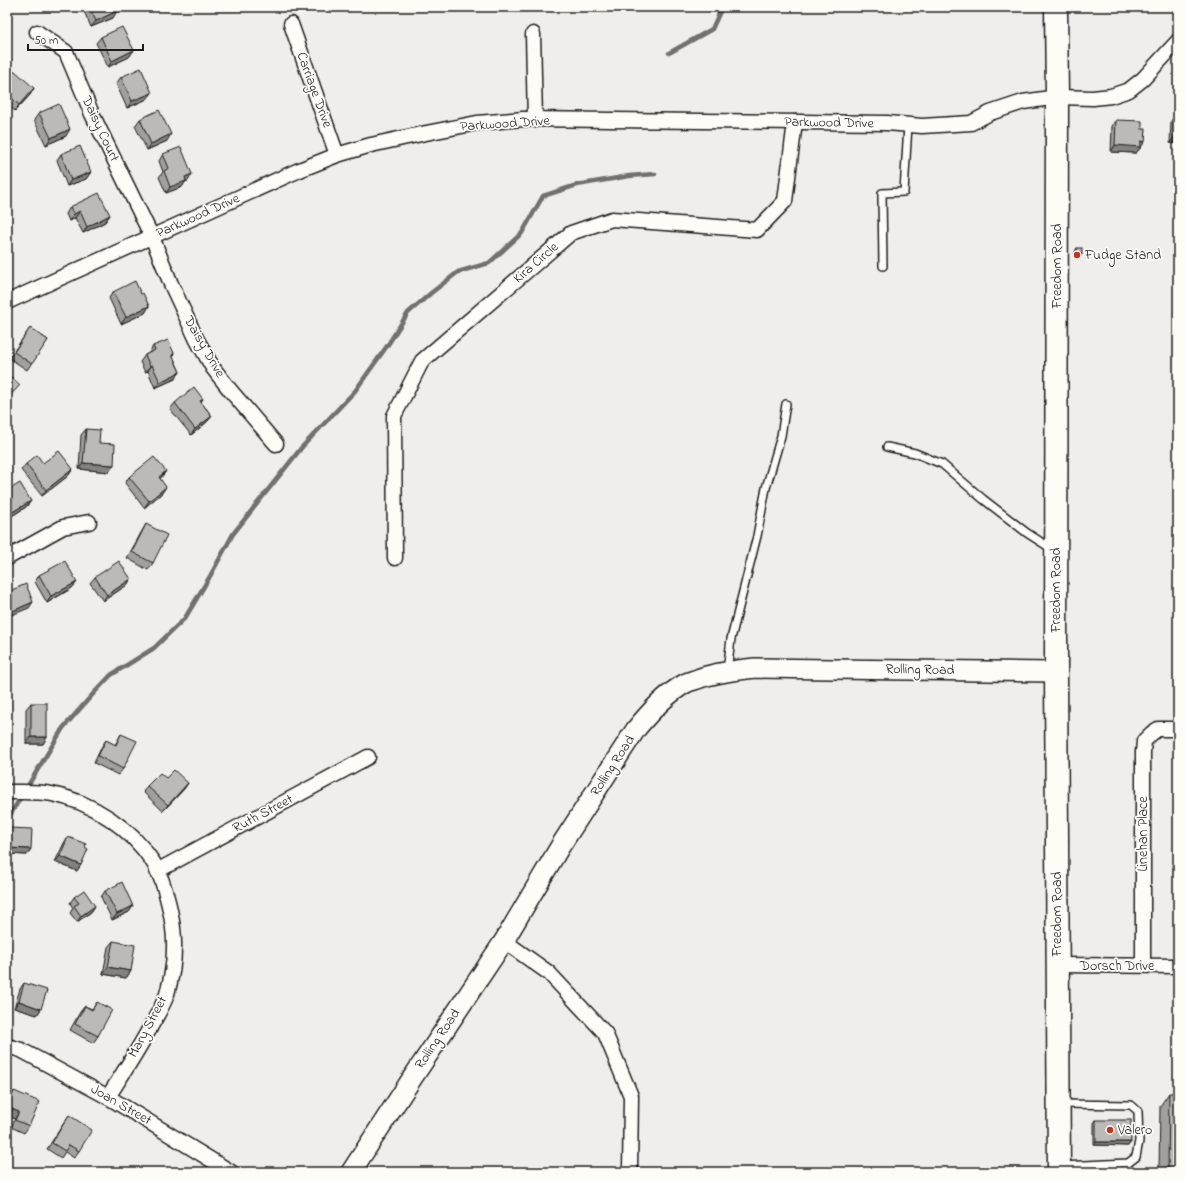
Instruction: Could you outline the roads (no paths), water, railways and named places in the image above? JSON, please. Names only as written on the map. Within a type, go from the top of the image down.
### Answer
[{"type":"main road","name":"Freedom Road","points":[[1056,7],[1056,672],[1059,1169]]},
{"type":"street","name":"Carriage Drive","points":[[291,24],[337,155]]},
{"type":"street","name":"Daisy Court","points":[[37,32],[66,52],[92,114],[152,237]]},
{"type":"street","points":[[533,34],[535,120]]},
{"type":"street","name":"Parkwood Drive","points":[[7,302],[297,171],[337,155],[371,145],[477,123],[523,119],[887,123],[922,126],[971,123],[990,113],[1022,102],[1057,97],[1111,96],[1129,90],[1143,80],[1178,41]]},
{"type":"street","name":"Kira Circle","points":[[395,558],[394,416],[422,361],[571,233],[612,219],[757,230],[785,201],[795,122]]},
{"type":"street","name":"Daisy Drive","points":[[152,237],[171,284],[197,340],[213,368],[276,444]]},
{"type":"street","points":[[7,558],[63,527],[89,522]]},
{"type":"street","name":"Rolling Road","points":[[351,1172],[504,941],[561,845],[636,730],[649,712],[670,694],[687,682],[727,671],[763,668],[1056,672]]},
{"type":"street","name":"Linehan Place","points":[[1143,965],[1144,741],[1158,729],[1178,729]]},
{"type":"street","name":"Ruth Street","points":[[157,871],[368,757]]},
{"type":"street","name":"Mary Street","points":[[7,792],[51,793],[89,806],[122,827],[142,847],[154,863],[168,900],[174,934],[174,950],[172,971],[166,995],[139,1048],[108,1096]]},
{"type":"street","points":[[504,941],[548,973],[605,1033],[631,1096],[630,1172]]},
{"type":"street","name":"Dorsch Drive","points":[[1057,966],[1178,966]]},
{"type":"street","name":"Joan Street","points":[[7,1046],[21,1050],[108,1096],[231,1172]]},
{"type":"lane","points":[[883,266],[882,193],[904,192],[908,125]]},
{"type":"lane","points":[[727,671],[731,639],[758,536],[766,488],[781,436],[786,404]]},
{"type":"lane","points":[[887,447],[915,453],[942,464],[983,500],[1014,524],[1056,551]]},
{"type":"lane","points":[[1058,1104],[1131,1105],[1138,1111],[1138,1141],[1136,1157],[1128,1163],[1059,1169]]},
{"type":"waterway","points":[[669,53],[712,29],[722,7]]},
{"type":"waterway","points":[[7,820],[63,728],[111,675],[154,648],[185,618],[233,534],[302,447],[355,391],[408,313],[458,272],[489,263],[522,233],[543,196],[577,185],[629,176],[655,174]]},
{"type":"place","name":"Fudge Stand","points":[[1077,255]]},
{"type":"place","name":"Valero","points":[[1110,1130]]}]
